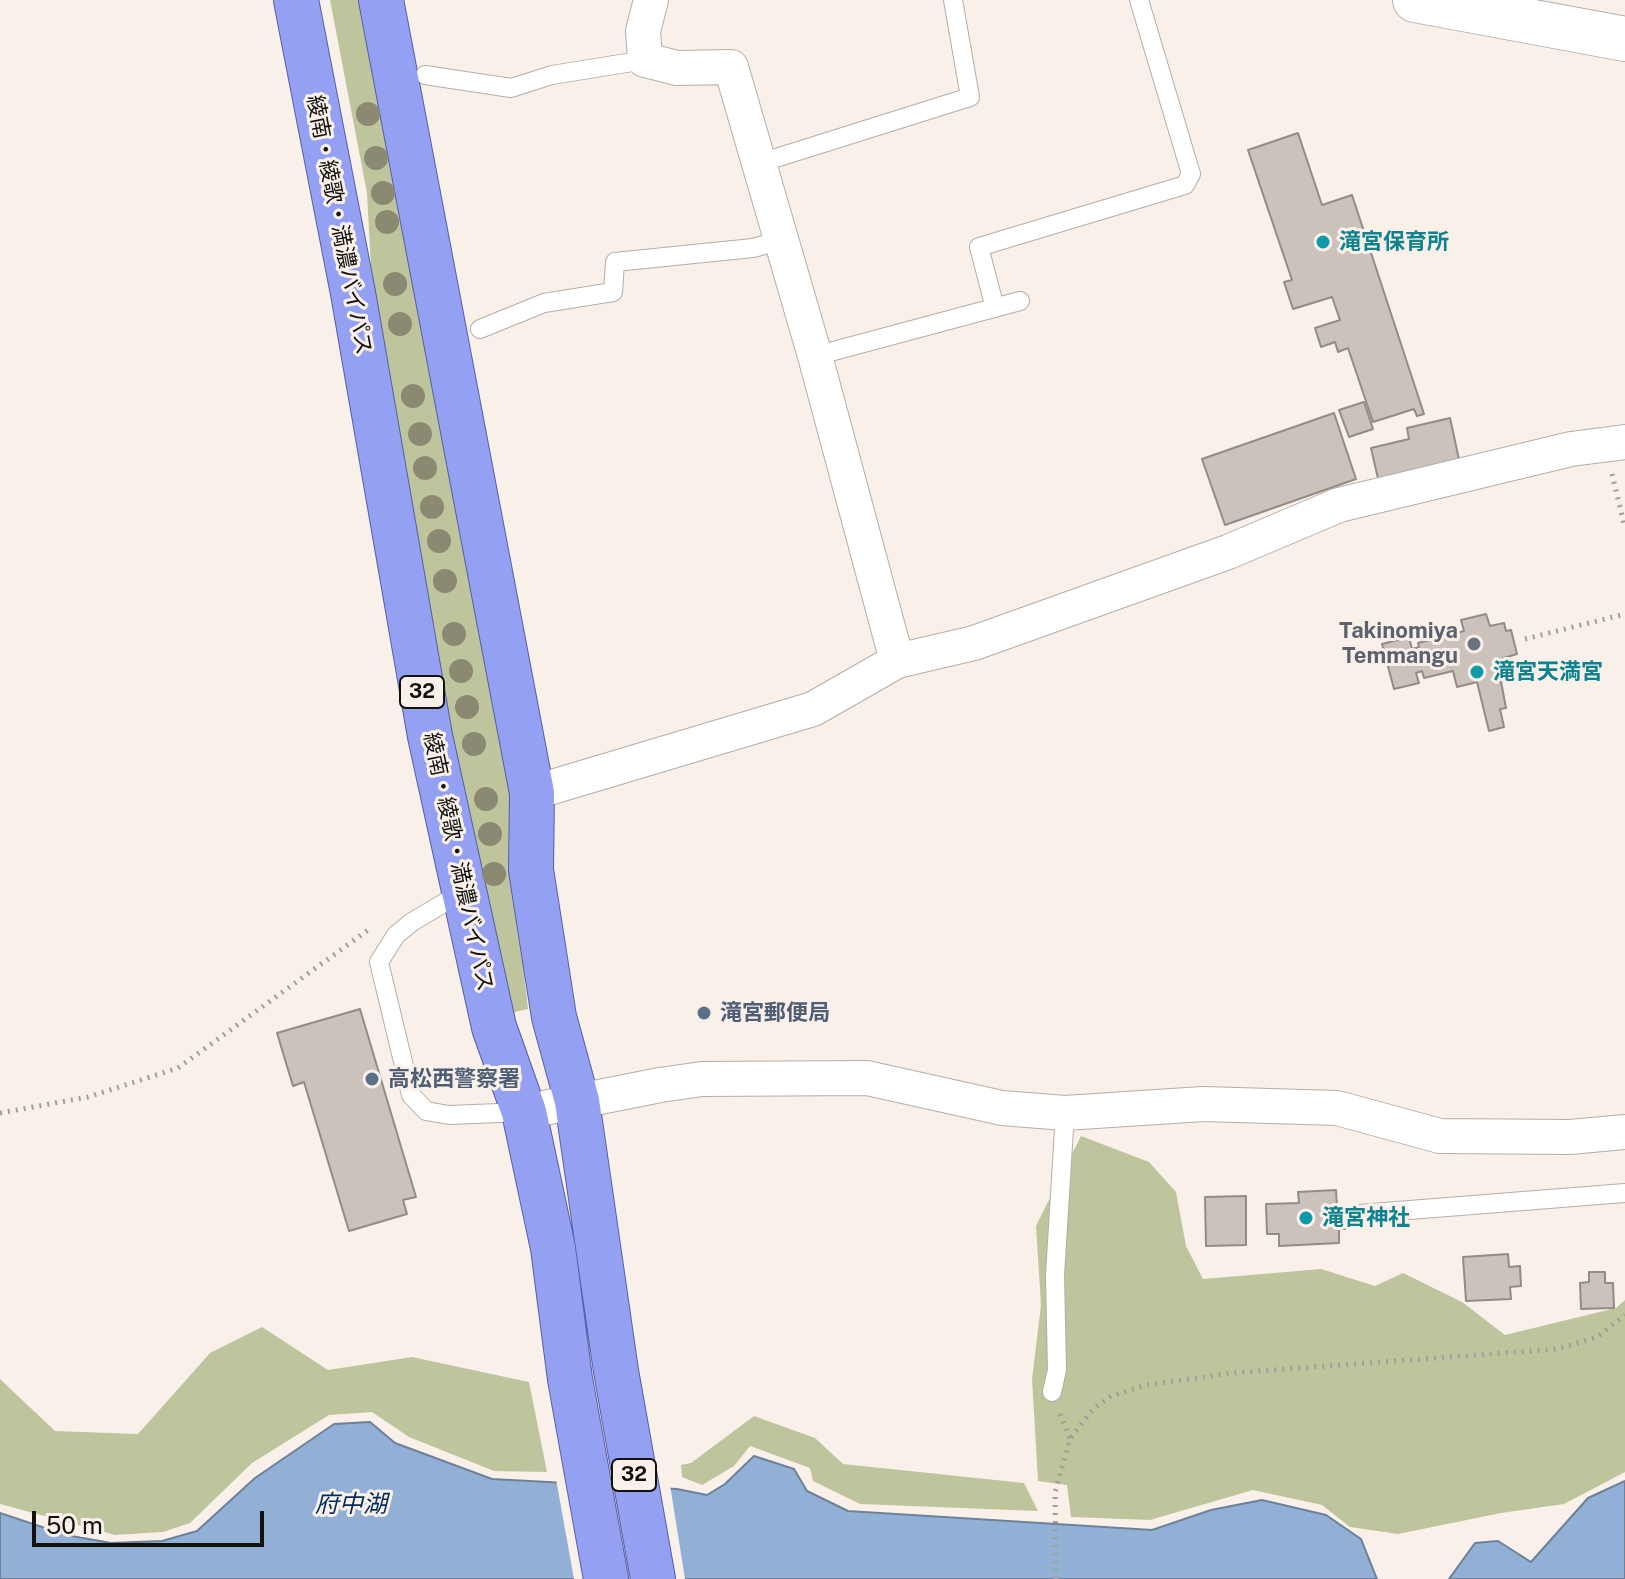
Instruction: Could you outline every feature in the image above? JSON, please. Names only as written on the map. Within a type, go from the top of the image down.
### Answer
[{"type":"highway","name":"綾南・綾歌・満濃バイパス","points":[[296,0],[353,293],[425,708],[494,1027],[524,1112],[553,1248],[570,1379],[606,1579]]},
{"type":"highway","name":"32","points":[[381,0],[532,793],[531,870],[554,1017],[577,1101],[616,1371],[653,1579]]},
{"type":"main road","points":[[1430,2],[1625,39]]},
{"type":"street","points":[[651,0],[643,31],[645,60],[677,68],[731,67],[815,356],[897,661]]},
{"type":"street","points":[[532,793],[813,709],[897,661],[974,643],[1228,552],[1339,505],[1571,449],[1618,453]]},
{"type":"street","points":[[524,1112],[702,1079],[867,1078],[1002,1108],[1065,1113],[1203,1104],[1337,1108],[1440,1136],[1570,1137],[1625,1132]]},
{"type":"lane","points":[[760,163],[970,97],[953,0]]},
{"type":"lane","points":[[995,308],[979,247],[1185,185],[1191,174],[1139,0]]},
{"type":"lane","points":[[425,75],[511,88],[552,75],[645,60]]},
{"type":"lane","points":[[480,329],[544,303],[613,292],[615,262],[753,248],[782,240]]},
{"type":"lane","points":[[815,356],[1020,301]]},
{"type":"lane","points":[[465,891],[396,935],[379,962],[411,1095],[426,1111],[449,1115],[524,1112]]},
{"type":"lane","points":[[1052,1392],[1057,1370],[1055,1275],[1065,1113]]},
{"type":"lane","points":[[1359,1214],[1625,1193]]},
{"type":"path","points":[[1618,453],[1625,528]]},
{"type":"path","points":[[1525,639],[1625,614]]},
{"type":"path","points":[[0,1113],[88,1097],[178,1068],[375,925]]},
{"type":"path","points":[[1056,1579],[1055,1492],[1070,1439],[1093,1409],[1111,1396],[1147,1385],[1232,1373],[1558,1349],[1597,1337],[1625,1315]]},
{"type":"path","points":[[1066,1428],[1070,1439]]},
{"type":"green space","points":[[330,0],[363,0],[522,834],[519,930],[528,1009],[510,1013],[448,730],[374,323],[367,193]]},
{"type":"green space","points":[[1081,1136],[1149,1162],[1176,1192],[1186,1246],[1203,1279],[1321,1269],[1375,1286],[1403,1273],[1462,1302],[1505,1335],[1616,1308],[1625,1300],[1625,1472],[1564,1504],[1398,1534],[1350,1527],[1322,1505],[1253,1490],[1150,1520],[1071,1517],[1067,1485],[1038,1481],[1032,1379],[1041,1305],[1036,1226]]},
{"type":"green space","points":[[262,1327],[328,1370],[412,1357],[529,1382],[547,1472],[494,1471],[409,1437],[372,1412],[329,1415],[252,1463],[190,1523],[163,1532],[115,1535],[0,1504],[0,1379],[55,1431],[138,1434],[210,1353]]},
{"type":"green space","points":[[754,1416],[815,1438],[843,1464],[1024,1483],[1038,1511],[860,1504],[813,1481],[810,1468],[750,1446],[734,1466],[702,1485],[682,1477],[681,1465],[691,1463]]},
{"type":"water","name":"府中湖","points":[[370,1422],[395,1443],[492,1479],[677,1489],[707,1495],[725,1484],[754,1456],[794,1469],[807,1491],[848,1511],[1152,1530],[1211,1510],[1262,1500],[1326,1515],[1361,1539],[1377,1579],[0,1579],[0,1513],[66,1535],[111,1543],[162,1541],[197,1531],[255,1478],[334,1424]]},
{"type":"water","points":[[1625,1481],[1625,1579],[1449,1579],[1475,1543],[1498,1541],[1531,1562],[1588,1498]]},
{"type":"pier","points":[[556,1479],[670,1485],[685,1579],[574,1579]]},
{"type":"building","name":"滝宮保育所","points":[[1298,133],[1322,205],[1352,195],[1424,414],[1417,416],[1414,409],[1373,422],[1348,348],[1338,352],[1335,342],[1321,347],[1315,328],[1340,320],[1332,297],[1293,309],[1284,282],[1292,280],[1248,150]]},
{"type":"building","points":[[1364,402],[1373,429],[1349,437],[1339,410]]},
{"type":"building","points":[[1334,413],[1356,479],[1225,525],[1202,459]]},
{"type":"building","points":[[1450,418],[1460,464],[1379,483],[1371,448],[1409,439],[1407,428]]},
{"type":"building","name":"滝宮天満宮","points":[[1486,614],[1490,626],[1504,623],[1506,631],[1511,630],[1517,654],[1497,660],[1506,708],[1500,709],[1504,727],[1489,731],[1477,682],[1457,687],[1453,671],[1424,678],[1422,671],[1416,673],[1419,683],[1394,689],[1382,644],[1409,637],[1412,649],[1419,647],[1418,643],[1464,631],[1461,620]]},
{"type":"building","points":[[360,1009],[416,1197],[403,1200],[407,1214],[349,1231],[304,1082],[293,1086],[277,1033]]},
{"type":"building","name":"滝宮神社","points":[[1336,1190],[1337,1207],[1346,1207],[1347,1229],[1339,1229],[1339,1243],[1279,1246],[1279,1234],[1267,1234],[1266,1204],[1299,1203],[1298,1192]]},
{"type":"building","points":[[1246,1196],[1246,1245],[1206,1246],[1205,1197]]},
{"type":"building","points":[[1508,1254],[1509,1267],[1520,1266],[1521,1286],[1510,1287],[1511,1299],[1466,1301],[1463,1257]]},
{"type":"building","points":[[1589,1272],[1605,1272],[1605,1283],[1613,1283],[1614,1308],[1581,1309],[1580,1283],[1589,1282]]},
{"type":"place","name":"滝宮保育所","points":[[1323,242]]},
{"type":"place","name":"Takinomiya Temmangu","points":[[1474,644]]},
{"type":"place","name":"滝宮天満宮","points":[[1477,672]]},
{"type":"place","name":"滝宮郵便局","points":[[704,1013]]},
{"type":"place","name":"高松西警察署","points":[[372,1079]]},
{"type":"place","name":"滝宮神社","points":[[1306,1218]]}]
